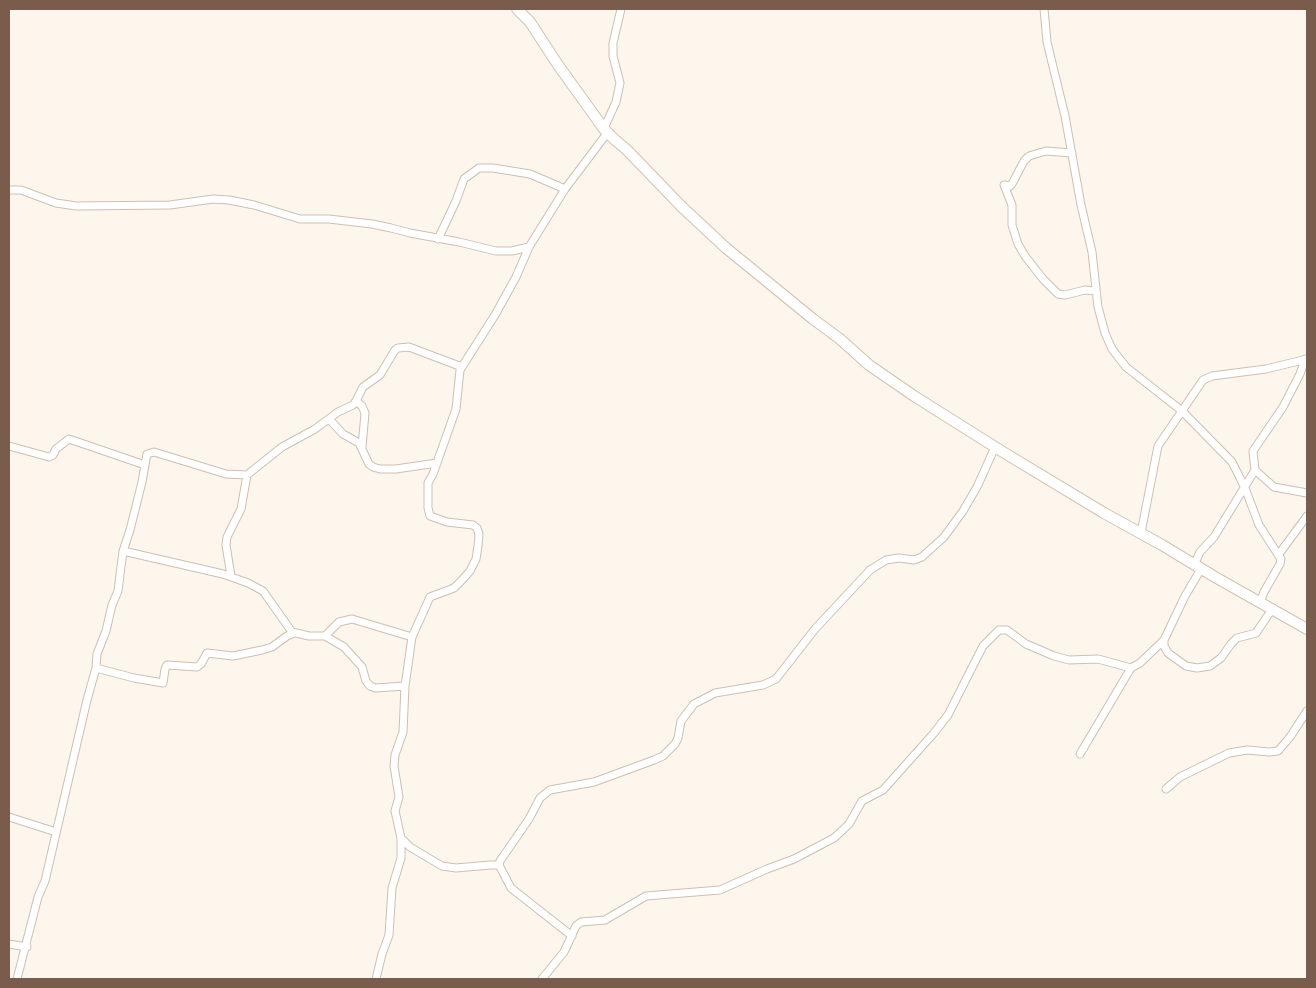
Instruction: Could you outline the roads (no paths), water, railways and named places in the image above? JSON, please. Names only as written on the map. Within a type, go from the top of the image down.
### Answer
[{"type":"street","points":[[518,9],[530,22],[558,65],[606,130],[682,207],[726,248],[840,339],[869,365],[914,396],[1104,513],[1307,629]]},
{"type":"street","points":[[526,9],[530,22]]},
{"type":"street","points":[[376,979],[389,935],[390,898],[402,858],[401,838],[396,811],[399,797],[394,766],[395,754],[403,732],[405,686],[412,637],[430,597],[454,588],[462,580],[476,559],[478,546],[478,528],[474,525],[431,517],[428,513],[427,488],[456,410],[458,379],[462,367],[500,306],[516,277],[529,247],[565,189],[606,130],[616,102],[620,83],[613,56],[613,43],[622,9]]},
{"type":"street","points":[[1044,9],[1048,42],[1092,252],[1100,320],[1112,348],[1126,367],[1182,410],[1232,462],[1245,488],[1259,525],[1281,559],[1260,603]]},
{"type":"street","points":[[1072,153],[1046,152],[1029,156],[1024,161],[1012,184],[1004,186],[1012,205],[1012,225],[1016,239],[1025,256],[1043,279],[1058,294],[1085,290],[1096,291]]},
{"type":"street","points":[[438,239],[456,201],[462,182],[479,168],[493,168],[530,174],[565,189]]},
{"type":"street","points":[[9,190],[21,190],[56,203],[76,206],[170,205],[229,200],[300,219],[329,219],[372,224],[496,251],[512,251],[529,247]]},
{"type":"street","points":[[231,576],[226,545],[227,537],[241,509],[247,475],[282,447],[329,420],[338,412],[349,408],[356,401],[363,387],[380,375],[398,348],[410,347],[462,367]]},
{"type":"street","points":[[1141,533],[1158,446],[1202,380],[1266,370],[1306,359]]},
{"type":"street","points":[[1080,754],[1131,668],[1140,663],[1164,640],[1198,567],[1200,552],[1214,537],[1245,488],[1254,470],[1253,451],[1283,406],[1306,359]]},
{"type":"street","points":[[356,401],[365,412],[362,447]]},
{"type":"street","points":[[1174,404],[1177,417]]},
{"type":"street","points":[[329,420],[344,434],[356,440],[362,447],[369,464],[373,467],[396,469],[437,463]]},
{"type":"street","points":[[9,446],[49,457],[69,439],[145,465]]},
{"type":"street","points":[[499,865],[516,836],[528,822],[536,802],[546,792],[553,789],[594,782],[663,756],[675,744],[681,721],[694,704],[715,692],[771,683],[782,673],[820,622],[870,570],[886,560],[899,558],[917,559],[933,548],[954,526],[977,487],[995,447]]},
{"type":"street","points":[[17,979],[27,947],[38,897],[45,881],[96,668],[97,654],[118,590],[123,551],[130,530],[147,454],[154,452],[226,474],[247,475]]},
{"type":"street","points":[[1254,470],[1274,487],[1307,494]]},
{"type":"street","points":[[1279,554],[1307,516]]},
{"type":"street","points":[[123,551],[231,576],[248,582],[263,592],[289,630],[294,633]]},
{"type":"street","points":[[1164,640],[1164,646],[1168,652],[1186,666],[1197,668],[1210,666],[1222,658],[1237,638],[1256,633],[1273,608]]},
{"type":"street","points":[[325,636],[339,622],[352,619],[412,637]]},
{"type":"street","points":[[542,979],[564,952],[576,926],[581,922],[605,920],[646,896],[720,890],[751,875],[802,855],[834,838],[849,824],[862,801],[883,790],[938,728],[951,709],[983,646],[999,630],[1007,630],[1026,644],[1054,656],[1069,660],[1098,659],[1131,668]]},
{"type":"street","points":[[96,668],[163,683],[167,665],[197,666],[201,664],[207,653],[233,656],[262,650],[272,647],[286,636],[294,633],[325,636],[344,647],[362,666],[366,681],[370,686],[375,688],[405,686]]},
{"type":"street","points":[[1166,789],[1180,777],[1229,753],[1246,750],[1278,751],[1297,729],[1307,711]]},
{"type":"street","points":[[9,817],[56,832]]},
{"type":"street","points":[[401,838],[410,847],[442,866],[456,868],[499,865]]},
{"type":"street","points":[[499,865],[511,888],[572,936]]},
{"type":"street","points":[[9,944],[27,947]]}]
